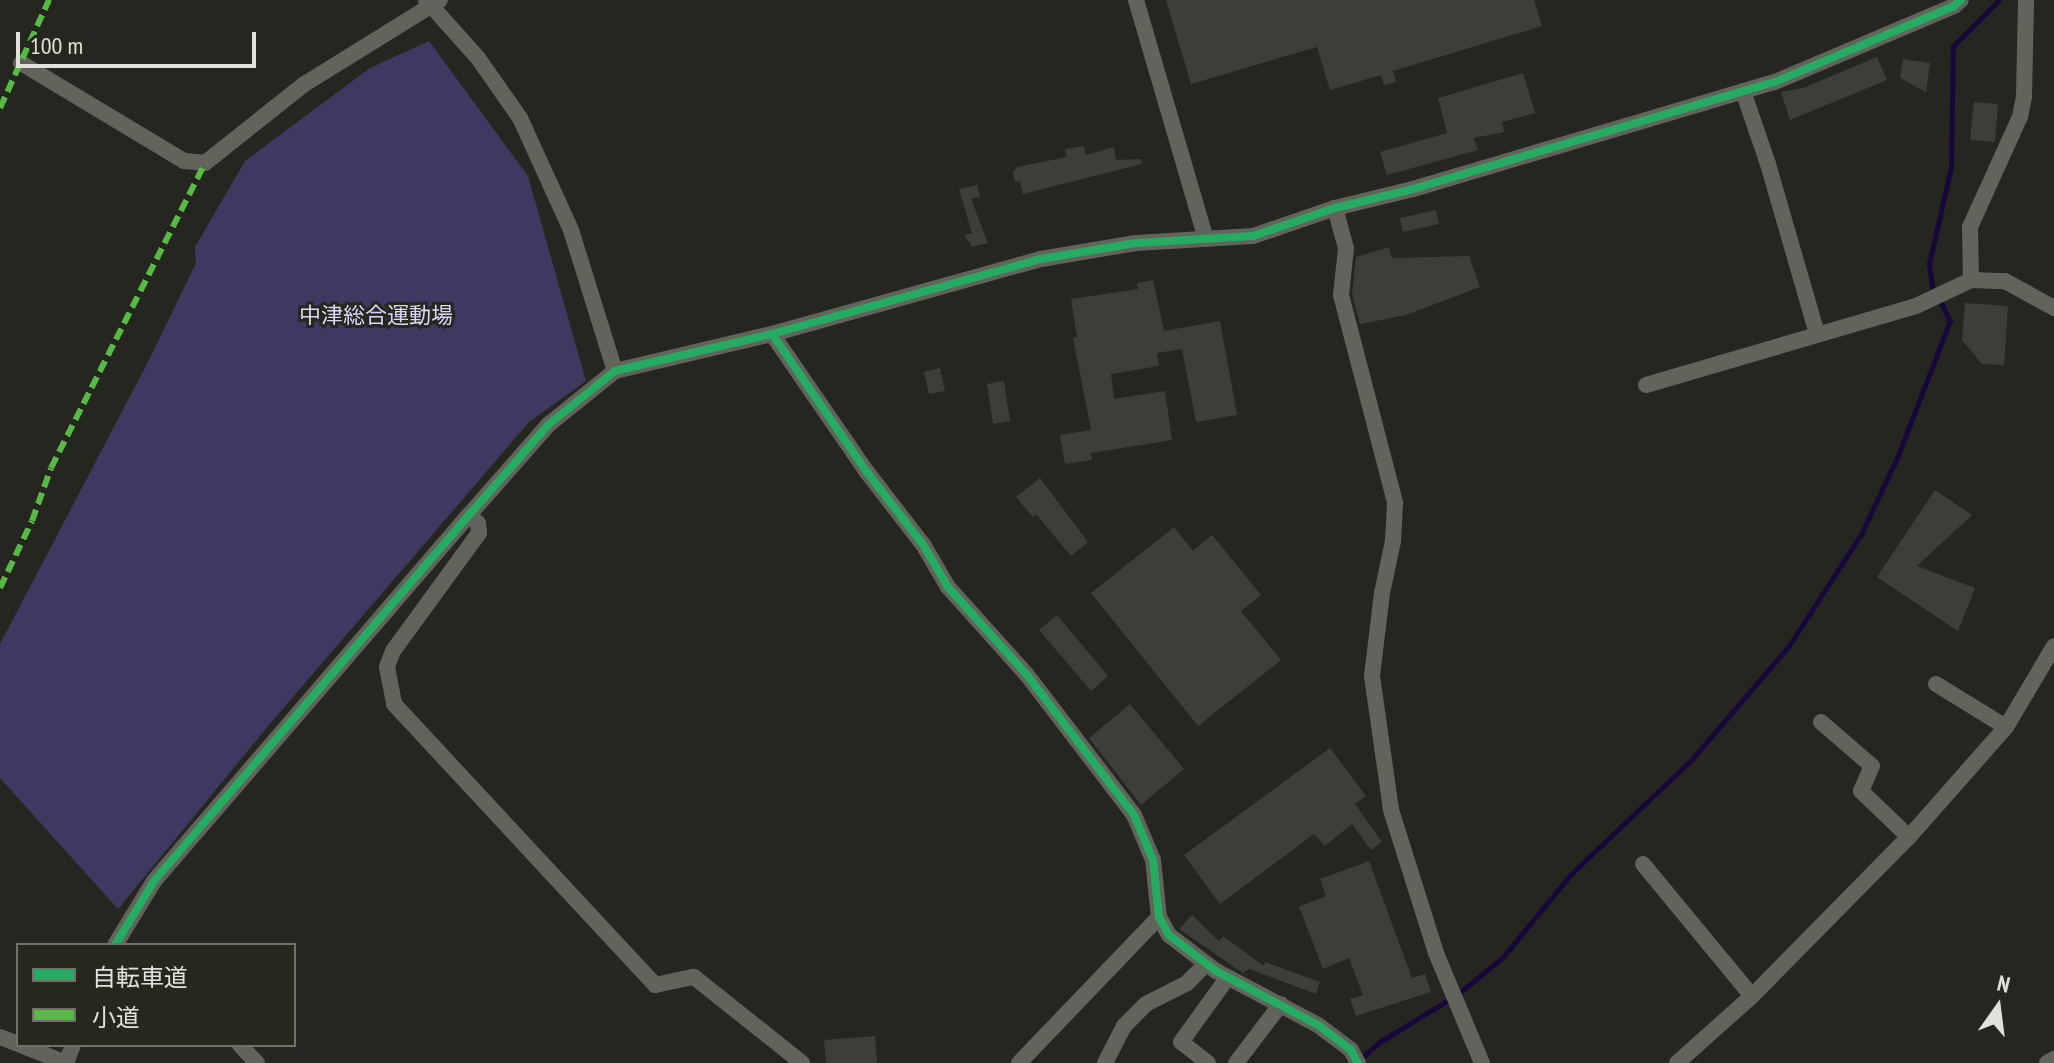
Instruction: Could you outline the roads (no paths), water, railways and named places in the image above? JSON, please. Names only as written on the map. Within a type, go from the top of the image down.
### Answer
[{"type":"street","points":[[1136,0],[1206,239]]},
{"type":"street","points":[[116,943],[154,881],[469,515],[548,425],[615,371],[772,334],[1041,259],[1136,243],[1253,236],[1335,208],[1501,164],[1775,82],[1954,6],[1961,0]]},
{"type":"street","points":[[1971,280],[1970,227],[2020,117],[2024,96],[2026,0]]},
{"type":"street","points":[[21,63],[184,161],[205,163],[303,85],[432,1],[478,58],[520,118],[571,230],[615,371]]},
{"type":"street","points":[[1743,91],[1768,164],[1817,334]]},
{"type":"street","points":[[1335,208],[1346,248],[1341,295],[1395,503],[1393,541],[1378,617],[1372,676],[1391,810],[1436,953],[1482,1063]]},
{"type":"street","points":[[1646,385],[1916,306],[1971,280],[2005,281],[2054,308]]},
{"type":"street","points":[[772,334],[867,472],[924,546],[948,587],[1027,675],[1134,815],[1153,860],[1159,917],[1169,935],[1206,964],[1318,1025],[1351,1050],[1358,1063]]},
{"type":"street","points":[[469,515],[478,523],[479,533],[393,651],[387,667],[394,704],[655,985],[694,977],[802,1063]]},
{"type":"street","points":[[1677,1063],[1752,996],[1909,837],[2006,727],[2048,670],[2054,646]]},
{"type":"street","points":[[1936,684],[2006,727]]},
{"type":"street","points":[[1821,722],[1872,766],[1861,791],[1909,837]]},
{"type":"street","points":[[1643,864],[1752,996]]},
{"type":"street","points":[[1019,1063],[1159,917]]},
{"type":"street","points":[[1105,1063],[1124,1026],[1146,1004],[1187,983],[1206,964]]},
{"type":"street","points":[[1208,1063],[1181,1042],[1228,977]]},
{"type":"street","points":[[1236,1063],[1281,1004]]},
{"type":"street","points":[[27,1047],[66,1063]]},
{"type":"street","points":[[2047,1063],[2054,1059]]},
{"type":"waterway","points":[[1458,994],[1503,957],[1571,874],[1692,759],[1788,647],[1861,534],[1897,458],[1950,321],[1932,286],[1929,264],[1951,167],[1953,46],[1999,0]]},
{"type":"waterway","points":[[1359,1060],[1381,1041],[1450,999]]},
{"type":"park label","name":"中津総合運動場","points":[[376,316]]}]
